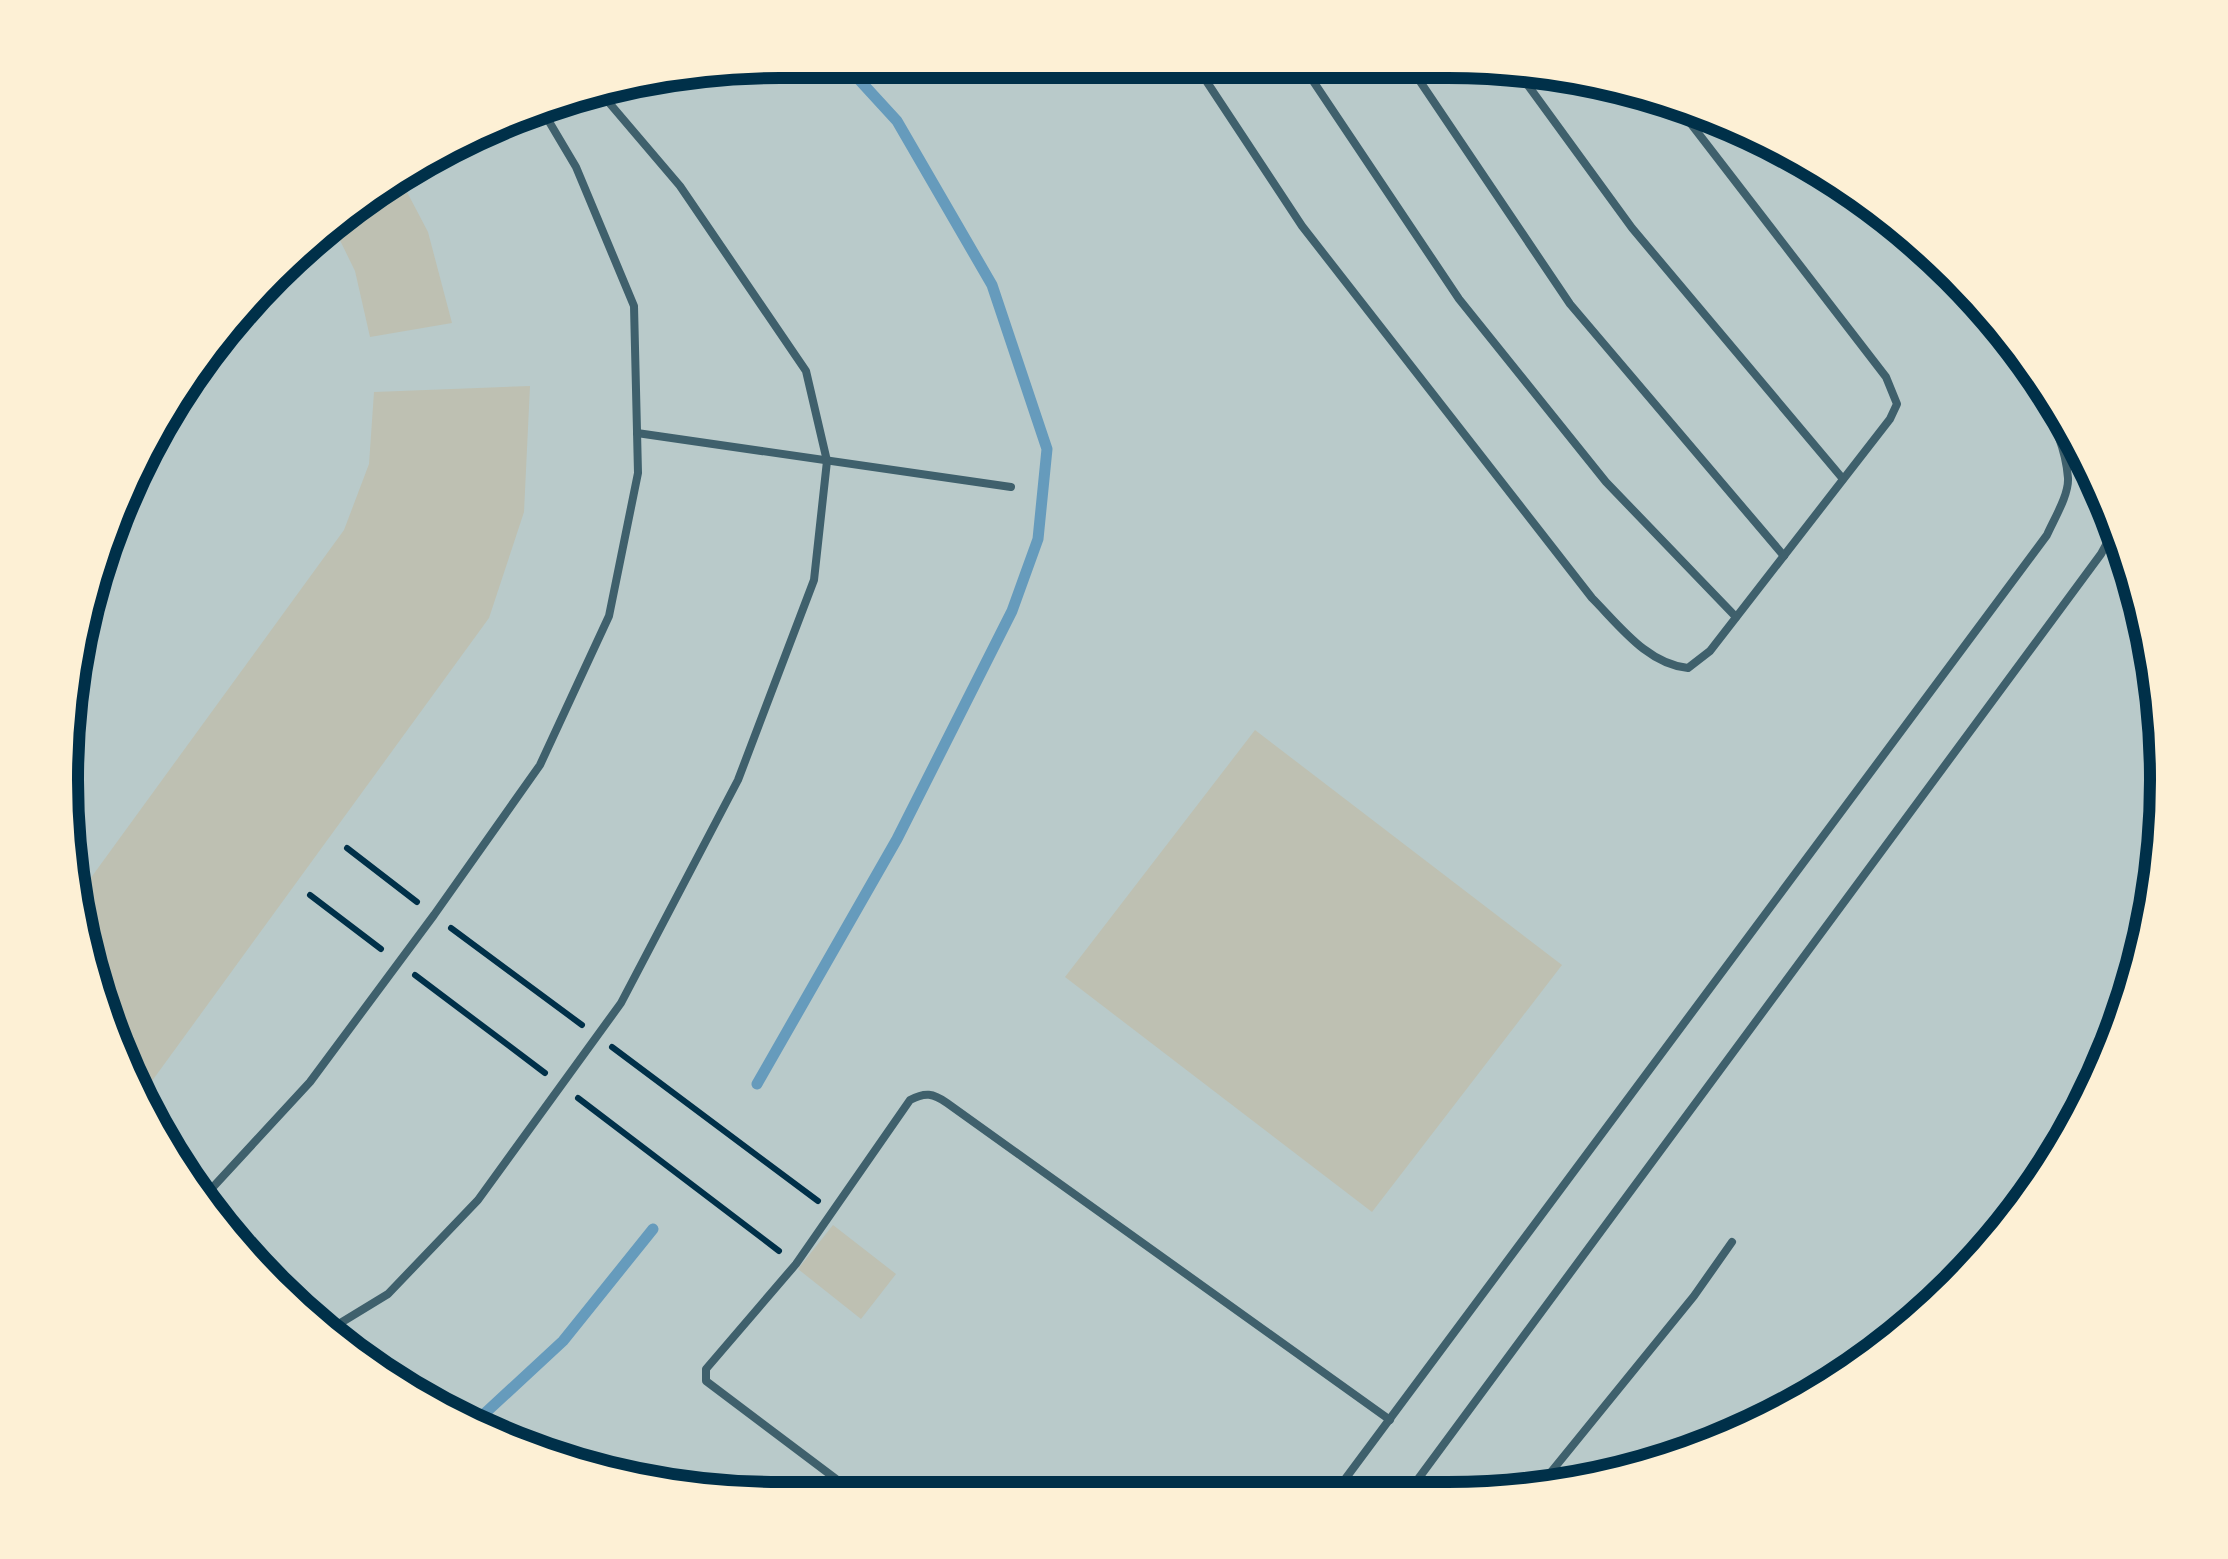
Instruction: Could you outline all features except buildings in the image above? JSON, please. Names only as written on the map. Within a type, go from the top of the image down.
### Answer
[{"type":"lane","points":[[1204,78],[1302,226],[1592,598],[1646,652],[1672,666],[1688,668],[1710,651],[1890,419],[1897,404],[1886,377],[1688,120]]},
{"type":"lane","points":[[1310,78],[1459,299],[1606,482],[1736,616]]},
{"type":"lane","points":[[1418,78],[1570,304],[1784,556]]},
{"type":"lane","points":[[1526,82],[1632,228],[1843,480]]},
{"type":"lane","points":[[339,1325],[388,1294],[478,1200],[621,1004],[738,780],[814,580],[826,461],[806,371],[680,186],[607,99]]},
{"type":"lane","points":[[210,1190],[310,1082],[540,765],[609,616],[638,473],[634,306],[576,166],[548,117]]},
{"type":"lane","points":[[637,433],[1011,488]]},
{"type":"lane","points":[[1343,1482],[2047,536],[2069,482],[2060,436]]},
{"type":"lane","points":[[1416,1482],[1974,729],[2108,541]]},
{"type":"lane","points":[[840,1482],[706,1381],[706,1369],[796,1264],[910,1100],[922,1093],[948,1103],[1390,1420]]},
{"type":"lane","points":[[1550,1473],[1694,1296],[1732,1242]]},
{"type":"shaded area","points":[[1449,78],[1494,79],[1585,91],[1674,115],[1759,150],[1839,196],[1945,283],[2032,389],[2097,511],[2127,598],[2137,643],[2149,734],[2150,780],[2149,825],[2137,916],[2127,961],[2097,1048],[2032,1170],[1945,1276],[1839,1363],[1759,1409],[1674,1444],[1585,1468],[1449,1482],[780,1482],[643,1468],[598,1458],[511,1428],[389,1363],[283,1276],[196,1170],[150,1090],[115,1005],[91,916],[79,825],[79,734],[101,598],[131,511],[172,428],[223,352],[283,283],[389,196],[469,150],[554,115],[643,91],[734,79]]},
{"type":"waterway","points":[[757,1084],[897,839],[1012,611],[1038,539],[1047,449],[992,285],[897,121],[858,78]]},
{"type":"waterway","points":[[483,1415],[563,1341],[653,1229]]}]
